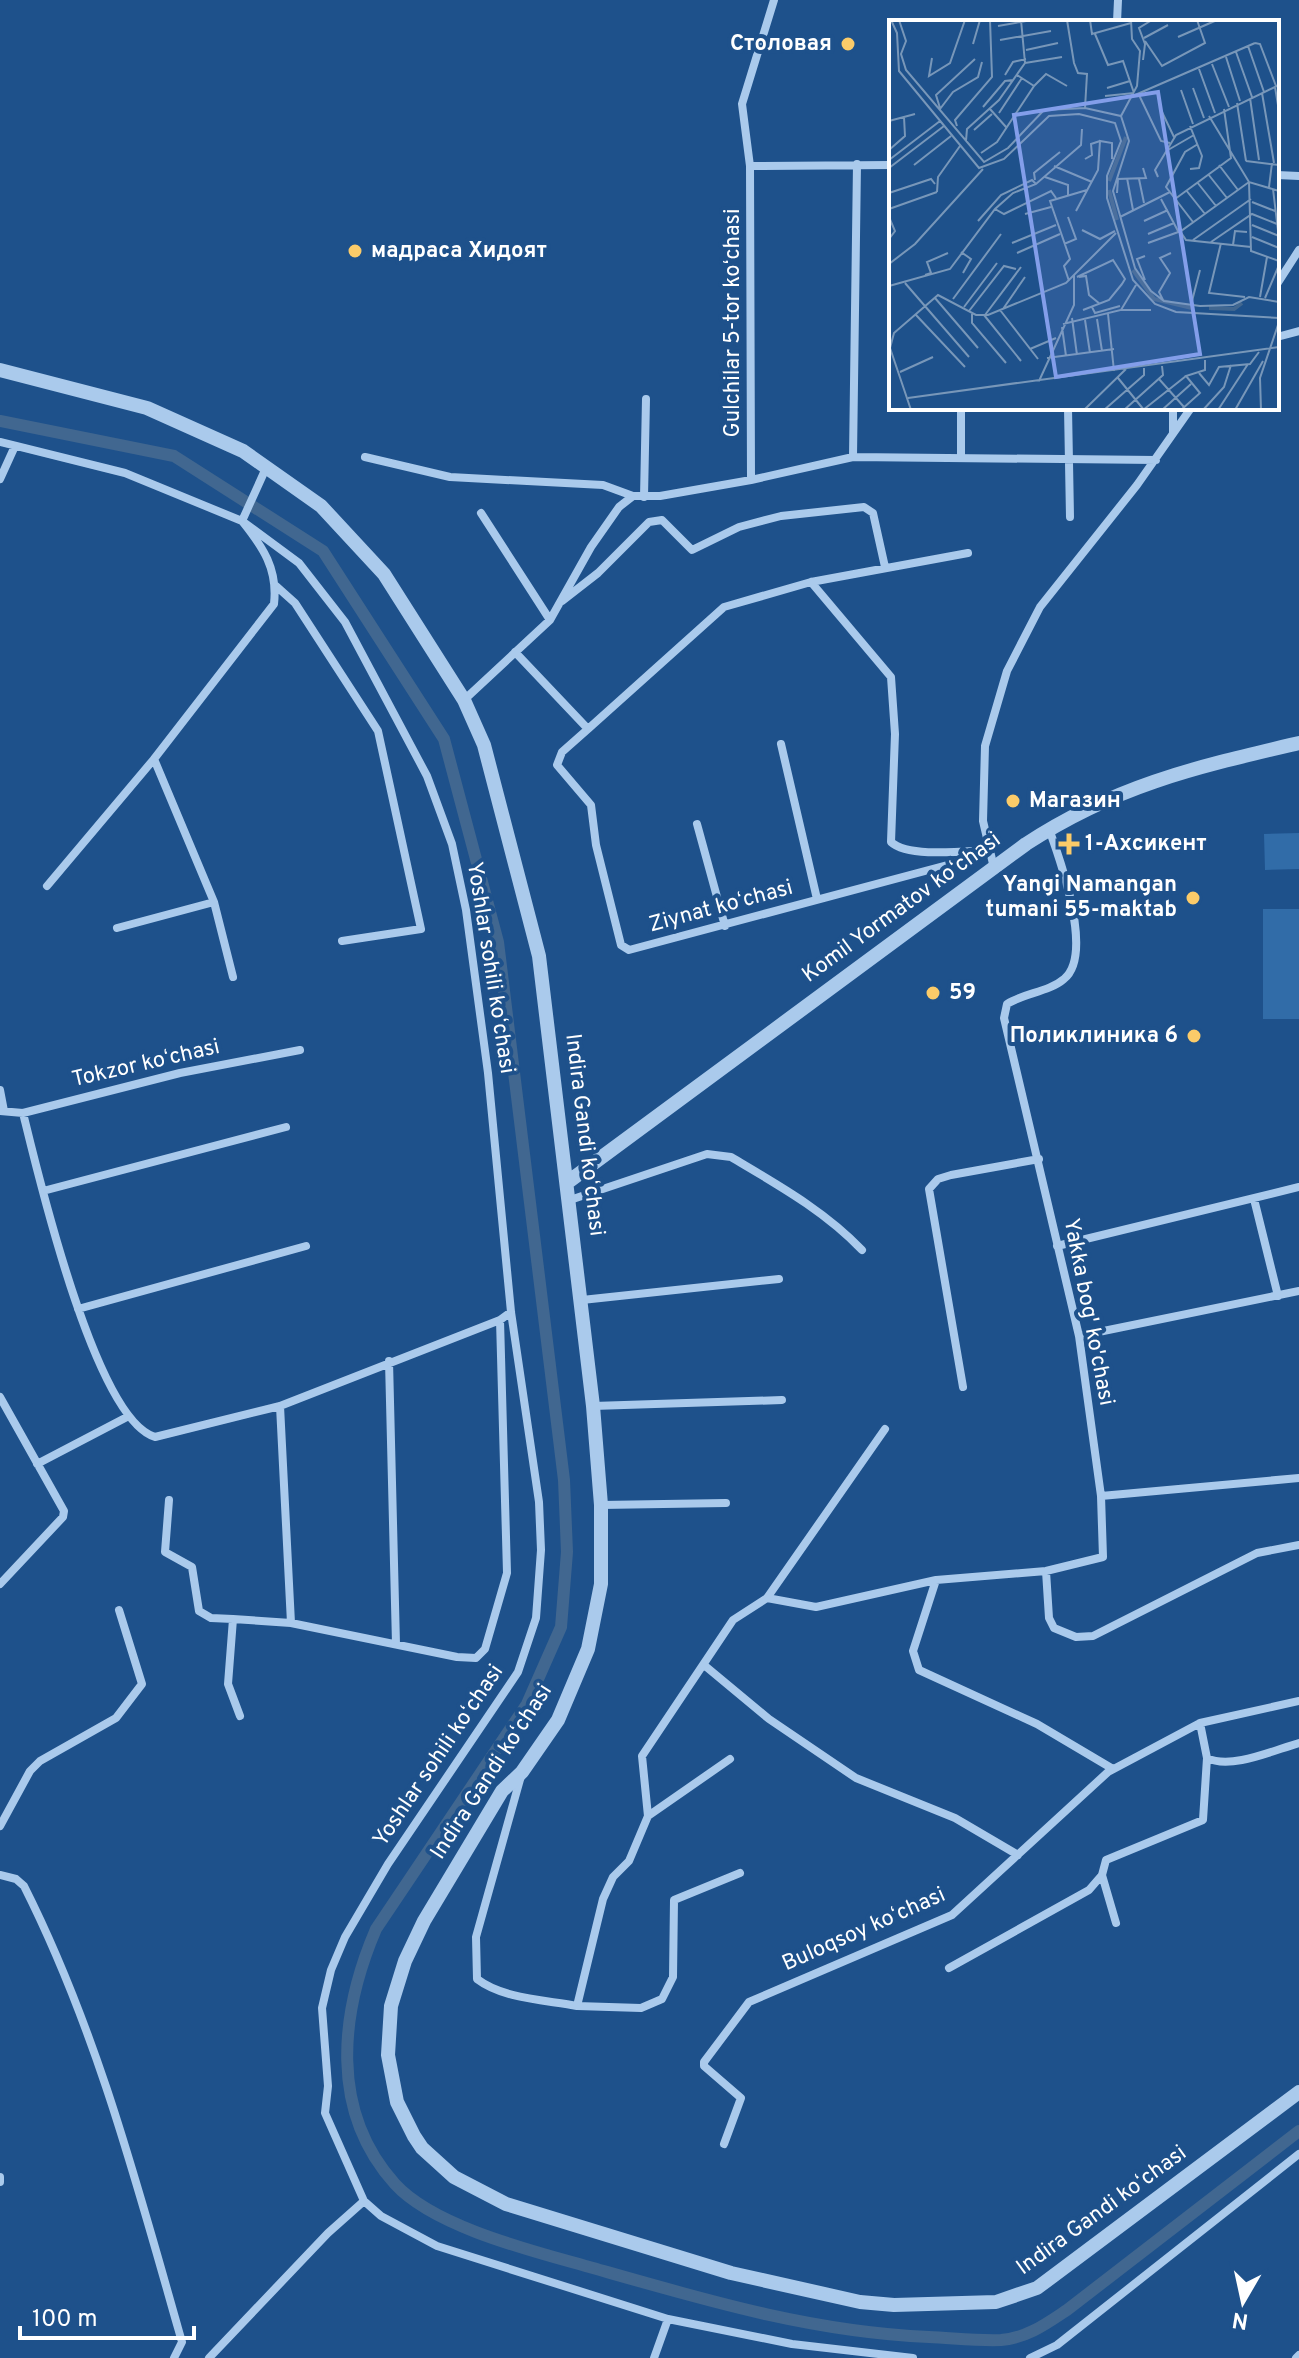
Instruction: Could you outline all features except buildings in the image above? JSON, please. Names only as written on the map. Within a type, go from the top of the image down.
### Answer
[{"type":"street","name":"Gulchilar 5-tor koʻchasi","points":[[751,480],[750,166],[742,104],[774,0]]},
{"type":"street","points":[[1117,20],[1118,0]]},
{"type":"street","points":[[853,457],[857,164]]},
{"type":"street","points":[[750,166],[889,165]]},
{"type":"street","points":[[1279,175],[1299,176]]},
{"type":"street","points":[[1279,281],[1299,250]]},
{"type":"street","points":[[1279,336],[1299,331]]},
{"type":"street","name":"Indira Gandi koʻchasi","points":[[0,370],[147,408],[243,451],[321,506],[384,574],[464,700],[484,745],[539,956],[593,1406],[601,1505],[601,1584],[588,1649],[558,1720],[522,1772],[502,1791],[424,1921],[401,1972],[387,2030],[388,2055],[397,2102],[422,2148],[454,2177],[506,2204],[731,2273],[860,2302],[928,2307],[996,2302],[1037,2288],[1299,2092]]},
{"type":"street","points":[[644,497],[646,399]]},
{"type":"street","points":[[961,410],[961,457]]},
{"type":"street","points":[[1068,410],[1066,460],[1070,517]]},
{"type":"street","points":[[1173,410],[1173,433]]},
{"type":"street","points":[[994,868],[983,821],[985,746],[1007,671],[1040,607],[1156,460],[1190,410]]},
{"type":"street","name":"Yoshlar sohili koʻchasi","points":[[0,442],[125,473],[242,521],[299,563],[345,622],[427,776],[452,844],[466,910],[488,1073],[511,1312],[539,1502],[536,1618],[518,1672],[388,1864],[345,1937],[331,1970],[322,2008],[328,2086],[325,2113],[364,2201]]},
{"type":"street","points":[[0,479],[15,446]]},
{"type":"street","points":[[365,457],[450,477],[603,485],[644,497],[751,480],[853,457],[1156,460]]},
{"type":"street","points":[[47,886],[154,759],[274,604],[276,586],[262,546],[242,521],[266,468]]},
{"type":"street","points":[[464,700],[550,620],[598,537],[619,507],[633,496]]},
{"type":"street","points":[[557,605],[598,573],[649,522],[662,520],[692,550],[739,527],[781,516],[864,507],[873,513],[885,567]]},
{"type":"street","points":[[481,513],[550,620]]},
{"type":"street","name":"Ziynat koʻchasi","points":[[968,553],[811,582],[724,607],[562,752],[557,765],[591,805],[596,845],[621,945],[629,950],[955,863],[973,851]]},
{"type":"street","name":"Ziynat koʻchasi","points":[[811,582],[891,677],[895,734],[891,842],[898,849],[916,851],[990,850]]},
{"type":"street","points":[[276,586],[295,603],[378,731],[417,899],[421,929],[342,941]]},
{"type":"street","points":[[515,652],[588,729]]},
{"type":"street","name":"Komil Yormatov koʻchasi","points":[[568,1182],[994,868],[1080,810],[1168,774],[1299,743]]},
{"type":"street","points":[[781,744],[817,899]]},
{"type":"street","points":[[154,759],[214,902],[233,977]]},
{"type":"street","points":[[697,824],[725,926]]},
{"type":"street","name":"Yakka bog' ko'chasi","points":[[767,1598],[816,1607],[936,1580],[1046,1571],[1103,1557],[1101,1496],[1079,1336],[1004,1011],[1014,999],[1064,979],[1074,963],[1076,950],[1069,888],[1049,829]]},
{"type":"street","points":[[117,928],[214,902]]},
{"type":"street","name":"Tokzor koʻchasi","points":[[2,1111],[23,1113],[180,1073],[300,1050]]},
{"type":"street","points":[[0,1090],[2,1111]]},
{"type":"street","points":[[23,1113],[78,1309],[127,1417],[145,1434],[155,1437],[280,1406],[500,1320],[511,1312]]},
{"type":"street","points":[[43,1191],[286,1127]]},
{"type":"street","points":[[570,1200],[707,1154],[720,1155],[731,1157],[791,1192],[842,1229],[862,1250]]},
{"type":"street","points":[[963,1387],[929,1189],[938,1179],[951,1175],[1039,1159]]},
{"type":"street","points":[[1057,1246],[1299,1187]]},
{"type":"street","points":[[1254,1199],[1278,1296]]},
{"type":"street","points":[[78,1309],[306,1246]]},
{"type":"street","points":[[582,1300],[779,1279]]},
{"type":"street","points":[[1079,1336],[1299,1291]]},
{"type":"street","name":"Yoshlar sohili koʻchasi","points":[[169,1500],[165,1552],[192,1567],[199,1611],[211,1618],[291,1623],[476,1658],[485,1649],[494,1625],[507,1573],[500,1320]]},
{"type":"street","points":[[389,1361],[396,1644]]},
{"type":"street","points":[[0,1399],[64,1511],[63,1517],[0,1584]]},
{"type":"street","points":[[593,1406],[782,1400]]},
{"type":"street","points":[[280,1406],[291,1623]]},
{"type":"street","points":[[37,1464],[127,1417]]},
{"type":"street","points":[[577,2006],[603,1899],[613,1877],[629,1861],[648,1816],[642,1756],[733,1620],[767,1598],[885,1429]]},
{"type":"street","points":[[1101,1496],[1299,1478]]},
{"type":"street","points":[[601,1505],[726,1503]]},
{"type":"street","points":[[1046,1571],[1049,1618],[1054,1628],[1076,1637],[1093,1636],[1257,1553],[1299,1545]]},
{"type":"street","points":[[936,1580],[913,1651],[919,1670],[1037,1724],[1113,1769]]},
{"type":"street","points":[[0,1826],[30,1771],[40,1761],[116,1718],[142,1684],[119,1610]]},
{"type":"street","points":[[233,1619],[228,1684],[240,1716]]},
{"type":"street","points":[[704,1665],[769,1719],[856,1778],[955,1818],[1018,1855]]},
{"type":"street","name":"Buloqsoy koʻchasi","points":[[724,2144],[741,2098],[704,2066],[704,2062],[749,2002],[952,1915],[1113,1769],[1200,1723],[1299,1701]]},
{"type":"street","points":[[1116,1923],[1102,1875],[1106,1860],[1203,1820],[1207,1758],[1200,1723]]},
{"type":"street","points":[[1207,1758],[1228,1762],[1299,1743]]},
{"type":"street","points":[[648,1816],[730,1759]]},
{"type":"street","points":[[522,1772],[476,1937],[477,1979],[487,1986],[577,2006],[641,2008],[662,1999],[668,1993],[673,1977],[674,1900],[740,1873]]},
{"type":"street","points":[[0,1875],[16,1879],[24,1886],[62,1968],[108,2083],[182,2342],[175,2358],[184,2358]]},
{"type":"street","points":[[949,1968],[1077,1898],[1102,1875]]},
{"type":"street","points":[[1030,2358],[1057,2345],[1090,2321],[1299,2154]]},
{"type":"street","points":[[209,2358],[328,2233],[364,2201],[390,2222],[437,2246],[668,2319],[792,2344],[913,2358]]},
{"type":"street","points":[[654,2358],[668,2319]]},
{"type":"shaded area","points":[[1299,833],[1299,869],[1265,870],[1264,834]]},
{"type":"shaded area","points":[[1263,909],[1299,909],[1299,1019],[1263,1019]]},
{"type":"waterway","points":[[0,421],[174,456],[323,551],[444,739],[498,942],[564,1480],[567,1552],[561,1627],[527,1704],[376,1929],[354,1994],[347,2061],[350,2093],[359,2125],[374,2156],[395,2184],[413,2200],[460,2226],[544,2254],[718,2303],[843,2329],[1001,2340],[1028,2333],[1067,2310],[1299,2131]]},
{"type":"place","name":"Столовая","points":[[848,44]]},
{"type":"place","name":"мадраса Хидоят","points":[[355,251]]},
{"type":"place","name":"Магазин","points":[[1013,801]]},
{"type":"place","name":"1-Ахсикент","points":[[1069,844]]},
{"type":"place","name":"Yangi Namangan tumani 55-maktab","points":[[1193,898]]},
{"type":"place","name":"59","points":[[933,993]]},
{"type":"place","name":"Поликлиника 6","points":[[1194,1036]]}]
